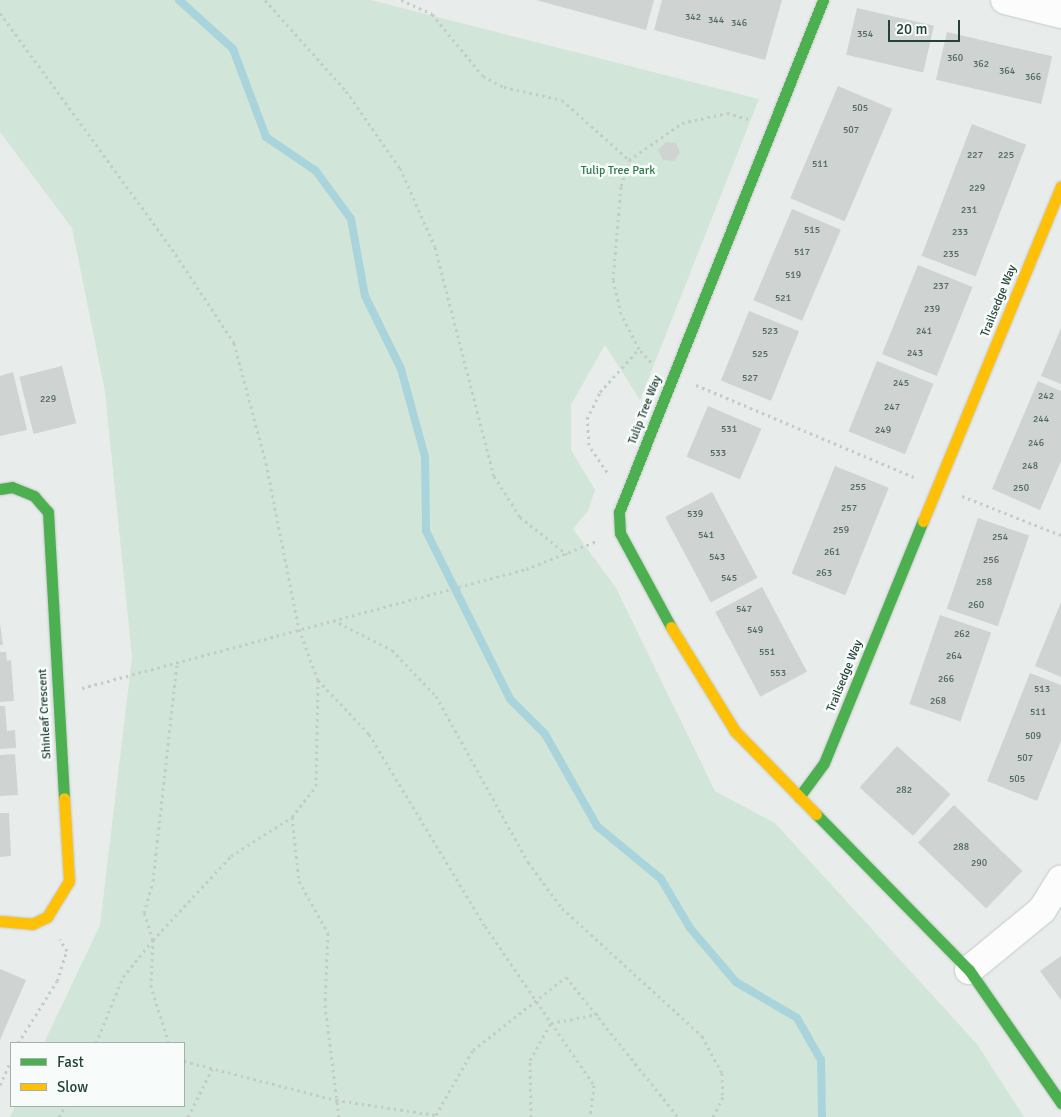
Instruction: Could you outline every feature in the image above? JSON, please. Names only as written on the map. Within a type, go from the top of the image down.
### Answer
[{"type":"street","name":"Tulip Tree Way","points":[[620,533],[619,512],[823,0]]},
{"type":"street","points":[[1005,0],[1061,14]]},
{"type":"street","name":"Trailsedge Way","points":[[799,797],[824,763],[1061,186]]},
{"type":"street","name":"Shinleaf Crescent","points":[[0,490],[12,486],[34,496],[48,512],[69,881],[47,917]]},
{"type":"street","points":[[620,533],[708,692],[735,731],[969,970],[1061,1103]]},
{"type":"street","points":[[969,970],[1042,910],[1061,880]]},
{"type":"street","points":[[0,921],[32,924],[47,917]]},
{"type":"path","points":[[265,0],[346,91],[400,168],[435,247],[494,476],[520,517],[567,554]]},
{"type":"path","points":[[401,0],[432,14],[483,76],[504,87],[562,100],[629,160]]},
{"type":"path","points":[[0,13],[172,249],[234,343],[266,463],[299,629],[318,680],[316,786],[292,818],[231,856],[153,940],[123,977],[96,1042]]},
{"type":"path","points":[[772,124],[727,113],[682,123],[629,160],[621,186],[614,280],[621,314],[639,349],[656,366],[673,375],[938,487],[1061,535]]},
{"type":"path","points":[[629,487],[602,468],[589,445],[587,420],[600,392],[639,349]]},
{"type":"path","points":[[57,694],[177,665],[299,629],[526,569],[620,533]]},
{"type":"path","points":[[333,620],[392,650],[436,696],[528,862],[562,908],[702,1036],[722,1073],[723,1097],[712,1117]]},
{"type":"path","points":[[169,1042],[151,987],[153,940],[144,913],[153,881],[177,665]]},
{"type":"path","points":[[318,680],[369,734],[485,926],[594,1085],[590,1117]]},
{"type":"path","points":[[292,818],[299,881],[328,933],[325,1004],[339,1117]]},
{"type":"path","points":[[19,1042],[57,981],[67,951],[47,917]]},
{"type":"path","points":[[185,1061],[336,1100],[436,1115],[474,1050],[566,977],[599,1014],[678,1117]]},
{"type":"path","points":[[531,1117],[530,1060],[551,1023],[599,1014]]},
{"type":"path","points":[[0,1085],[10,1062]]},
{"type":"path","points":[[188,1117],[212,1069]]},
{"type":"green space","name":"Tulip Tree Park","points":[[0,0],[371,0],[759,99],[640,400],[605,345],[571,405],[571,450],[595,490],[588,511],[573,529],[616,588],[715,791],[775,823],[977,1044],[1024,1117],[10,1117],[15,1107],[185,1107],[185,1042],[44,1042],[100,925],[132,657],[105,392],[72,228],[0,132]]},
{"type":"building","points":[[536,0],[654,0],[646,30]]},
{"type":"building","points":[[662,0],[782,0],[765,60],[654,30]]},
{"type":"building","points":[[857,8],[934,26],[923,73],[846,55]]},
{"type":"building","points":[[947,32],[1052,56],[1041,104],[936,80]]},
{"type":"building","points":[[838,86],[892,109],[845,221],[790,198]]},
{"type":"building","points":[[972,124],[1026,145],[976,276],[921,256]]},
{"type":"building","points":[[666,142],[676,143],[680,152],[674,161],[663,160],[658,150]]},
{"type":"building","points":[[792,209],[841,230],[802,321],[753,300]]},
{"type":"building","points":[[918,265],[973,287],[937,376],[882,354]]},
{"type":"building","points":[[749,311],[799,331],[771,401],[721,381]]},
{"type":"building","points":[[1061,328],[1061,384],[1041,376]]},
{"type":"building","points":[[877,361],[934,384],[905,454],[849,431]]},
{"type":"building","points":[[62,366],[76,423],[34,434],[19,377]]},
{"type":"building","points":[[13,372],[27,430],[0,436],[0,376]]},
{"type":"building","points":[[1038,381],[1061,391],[1061,461],[1040,510],[992,489]]},
{"type":"building","points":[[708,406],[761,429],[740,479],[687,457]]},
{"type":"building","points":[[835,466],[889,488],[845,595],[792,574]]},
{"type":"building","points":[[712,492],[758,578],[711,603],[665,517]]},
{"type":"building","points":[[978,518],[1029,536],[998,626],[947,609]]},
{"type":"building","points":[[762,587],[807,672],[760,697],[715,612]]},
{"type":"building","points":[[1061,602],[1061,677],[1035,666]]},
{"type":"building","points":[[940,615],[991,633],[960,721],[909,704]]},
{"type":"building","points":[[0,623],[3,645],[0,645]]},
{"type":"building","points":[[0,652],[6,652],[7,661],[11,660],[14,701],[0,702]]},
{"type":"building","points":[[1030,673],[1061,685],[1061,741],[1037,801],[987,781]]},
{"type":"building","points":[[0,706],[5,706],[7,731],[15,730],[16,748],[0,749]]},
{"type":"building","points":[[897,746],[951,794],[913,836],[860,788]]},
{"type":"building","points":[[15,754],[18,795],[0,796],[0,755]]},
{"type":"building","points":[[954,805],[1022,871],[986,908],[918,842]]},
{"type":"building","points":[[0,813],[9,813],[11,856],[0,857]]},
{"type":"building","points":[[1061,956],[1061,1000],[1040,971]]},
{"type":"building","points":[[0,969],[26,980],[0,1040]]},
{"type":"waterway","points":[[179,0],[233,49],[266,137],[316,171],[351,219],[365,296],[401,369],[425,457],[426,531],[510,699],[545,734],[597,826],[661,879],[690,928],[736,982],[797,1018],[821,1060],[822,1117]]},
{"type":"traffic: fast","points":[[671,627],[620,533],[619,512],[823,0]]},
{"type":"traffic: fast","points":[[0,489],[12,487],[34,496],[48,512],[64,798]]},
{"type":"traffic: fast","points":[[799,797],[824,763],[923,521]]},
{"type":"traffic: fast","points":[[816,814],[969,970],[1061,1103]]},
{"type":"traffic: slow","points":[[923,521],[1061,186]]},
{"type":"traffic: slow","points":[[671,627],[735,731],[816,814]]},
{"type":"traffic: slow","points":[[0,921],[32,924],[47,917],[69,881],[64,798]]}]
